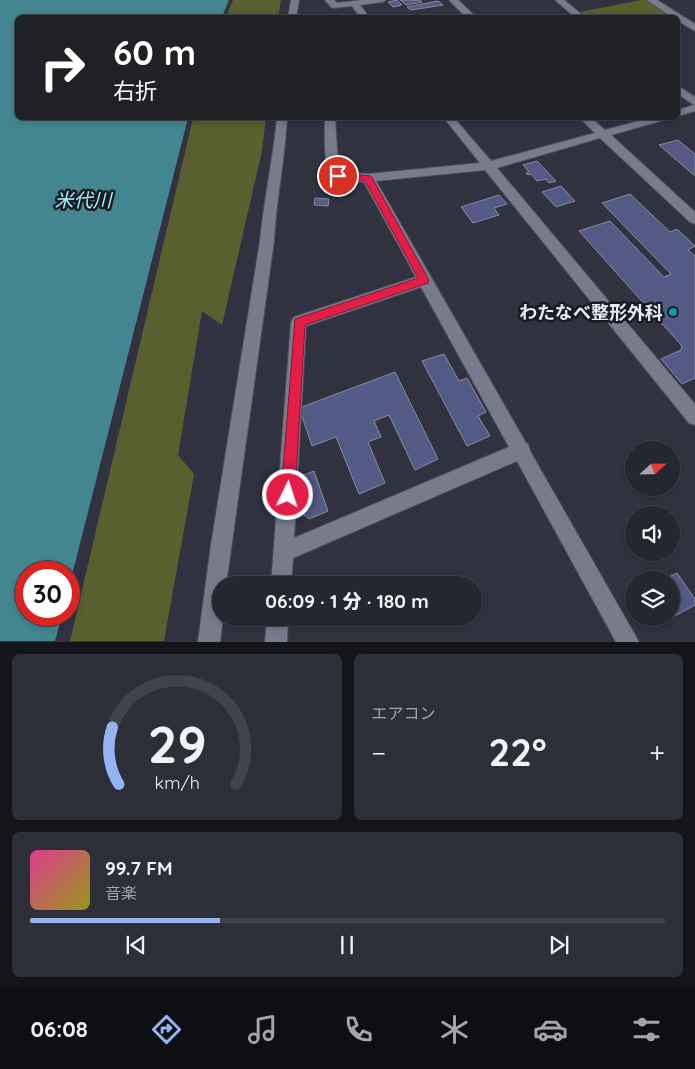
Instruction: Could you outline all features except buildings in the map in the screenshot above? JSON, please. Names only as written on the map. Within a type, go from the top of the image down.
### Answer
[{"type":"street","points":[[332,3],[355,5],[382,0]]},
{"type":"street","points":[[453,0],[470,15]]},
{"type":"street","points":[[559,0],[578,15]]},
{"type":"street","points":[[651,0],[675,15]]},
{"type":"street","points":[[293,15],[298,2]]},
{"type":"street","points":[[355,5],[363,15]]},
{"type":"street","points":[[680,18],[695,28]]},
{"type":"street","points":[[680,91],[695,102]]},
{"type":"street","points":[[680,112],[695,108]]},
{"type":"street","points":[[209,642],[221,545],[267,241],[270,201],[280,144],[282,120]]},
{"type":"street","points":[[330,120],[332,164],[338,176],[368,178],[489,166],[602,132],[652,120]]},
{"type":"street","points":[[451,120],[695,417]]},
{"type":"street","points":[[587,120],[695,219]]},
{"type":"street","points":[[368,178],[628,642]]},
{"type":"street","points":[[282,576],[299,322],[424,280]]},
{"type":"street","points":[[284,552],[522,450]]},
{"type":"street","points":[[276,642],[277,626]]},
{"type":"green space","points":[[233,0],[281,0],[278,15],[227,15]]},
{"type":"green space","points":[[646,0],[671,15],[584,15],[580,12]]},
{"type":"green space","points":[[193,120],[266,120],[262,151],[222,325],[202,311],[178,455],[194,474],[164,641],[70,641],[74,626],[80,626],[80,598]]},
{"type":"water","name":"米代川","points":[[0,0],[229,0],[223,15],[15,15],[15,120],[187,120],[76,561],[15,561],[15,626],[59,626],[55,641],[0,641]]},
{"type":"place","name":"わたなべ整形外科","points":[[673,312]]},
{"type":"route","points":[[288,495],[299,322],[424,280],[368,178],[338,176]]}]
